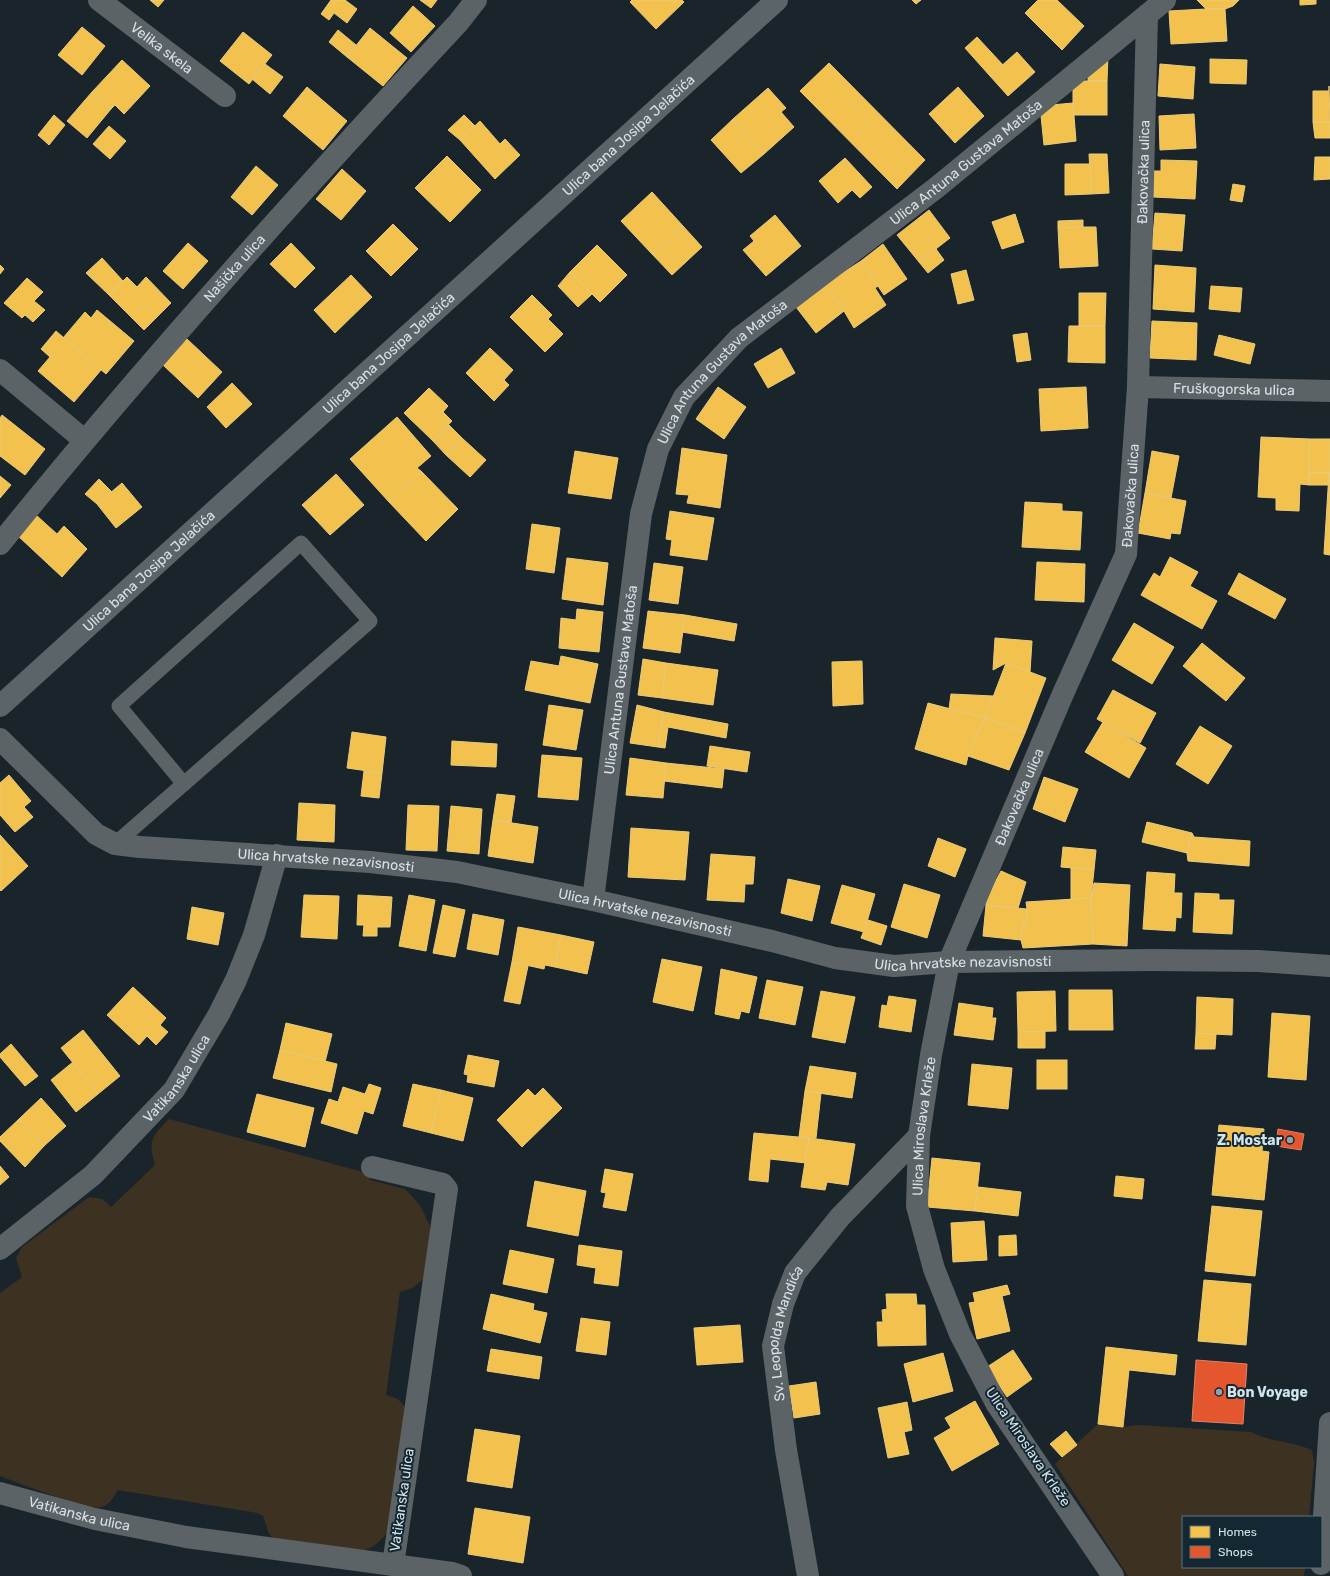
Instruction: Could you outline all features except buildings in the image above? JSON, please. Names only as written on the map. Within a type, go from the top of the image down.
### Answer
[{"type":"main road","name":"Ulica bana Josipa Jelačića","points":[[0,706],[777,0]]},
{"type":"street","name":"Velika skela","points":[[99,0],[225,96]]},
{"type":"street","name":"Našička ulica","points":[[0,544],[84,440],[313,178],[458,23],[476,0]]},
{"type":"street","points":[[1147,14],[1165,0]]},
{"type":"street","name":"Đakovačka ulica","points":[[949,962],[1062,696],[1126,554],[1138,387],[1147,14]]},
{"type":"street","name":"Ulica Antuna Gustava Matoša","points":[[593,900],[642,514],[658,449],[684,397],[739,338],[936,188],[1147,14]]},
{"type":"street","points":[[0,370],[84,440]]},
{"type":"street","name":"Fruškogorska ulica","points":[[1138,387],[1330,391]]},
{"type":"street","name":"Ulica hrvatske nezavisnosti","points":[[0,739],[96,834],[115,844],[140,847],[370,862],[457,872],[593,900],[772,941],[835,958],[894,966],[949,962],[1160,960],[1258,961],[1330,966]]},
{"type":"street","name":"Vatikanska ulica","points":[[0,1249],[93,1175],[174,1090],[219,1014],[236,980],[254,935],[277,856]]},
{"type":"street","name":"Ulica Miroslava Krleže","points":[[949,962],[931,1055],[919,1136],[917,1206],[934,1269],[960,1334],[996,1403],[1113,1576]]},
{"type":"street","name":"Sv. Leopolda Mandića","points":[[808,1576],[786,1450],[773,1346],[783,1304],[795,1273],[840,1217],[919,1136]]},
{"type":"street","name":"Vatikanska ulica","points":[[0,1493],[95,1520],[186,1537],[393,1565],[447,1189],[444,1184],[372,1167]]},
{"type":"street","points":[[1322,1550],[1330,1423]]},
{"type":"street","points":[[393,1565],[452,1573],[461,1576]]},
{"type":"lane","points":[[115,844],[184,784],[370,621],[301,543],[119,706],[184,784]]},
{"type":"shaded area","points":[[169,1119],[370,1174],[370,1180],[405,1189],[420,1205],[430,1226],[431,1241],[426,1277],[412,1288],[400,1292],[386,1395],[398,1399],[405,1407],[389,1530],[380,1541],[369,1549],[359,1552],[276,1540],[269,1534],[263,1516],[257,1513],[118,1490],[106,1505],[101,1507],[93,1507],[52,1495],[0,1476],[0,1293],[22,1277],[16,1258],[22,1247],[89,1197],[102,1199],[111,1207],[155,1165],[152,1150],[153,1140],[158,1130]]},
{"type":"shaded area","points":[[1098,1424],[1123,1427],[1138,1425],[1251,1432],[1266,1438],[1312,1450],[1314,1463],[1309,1516],[1182,1516],[1182,1568],[1305,1568],[1304,1576],[1128,1576],[1055,1464]]},
{"type":"place","name":"Z. Mostar","points":[[1290,1140]]},
{"type":"place","name":"Bon Voyage","points":[[1219,1392]]}]
